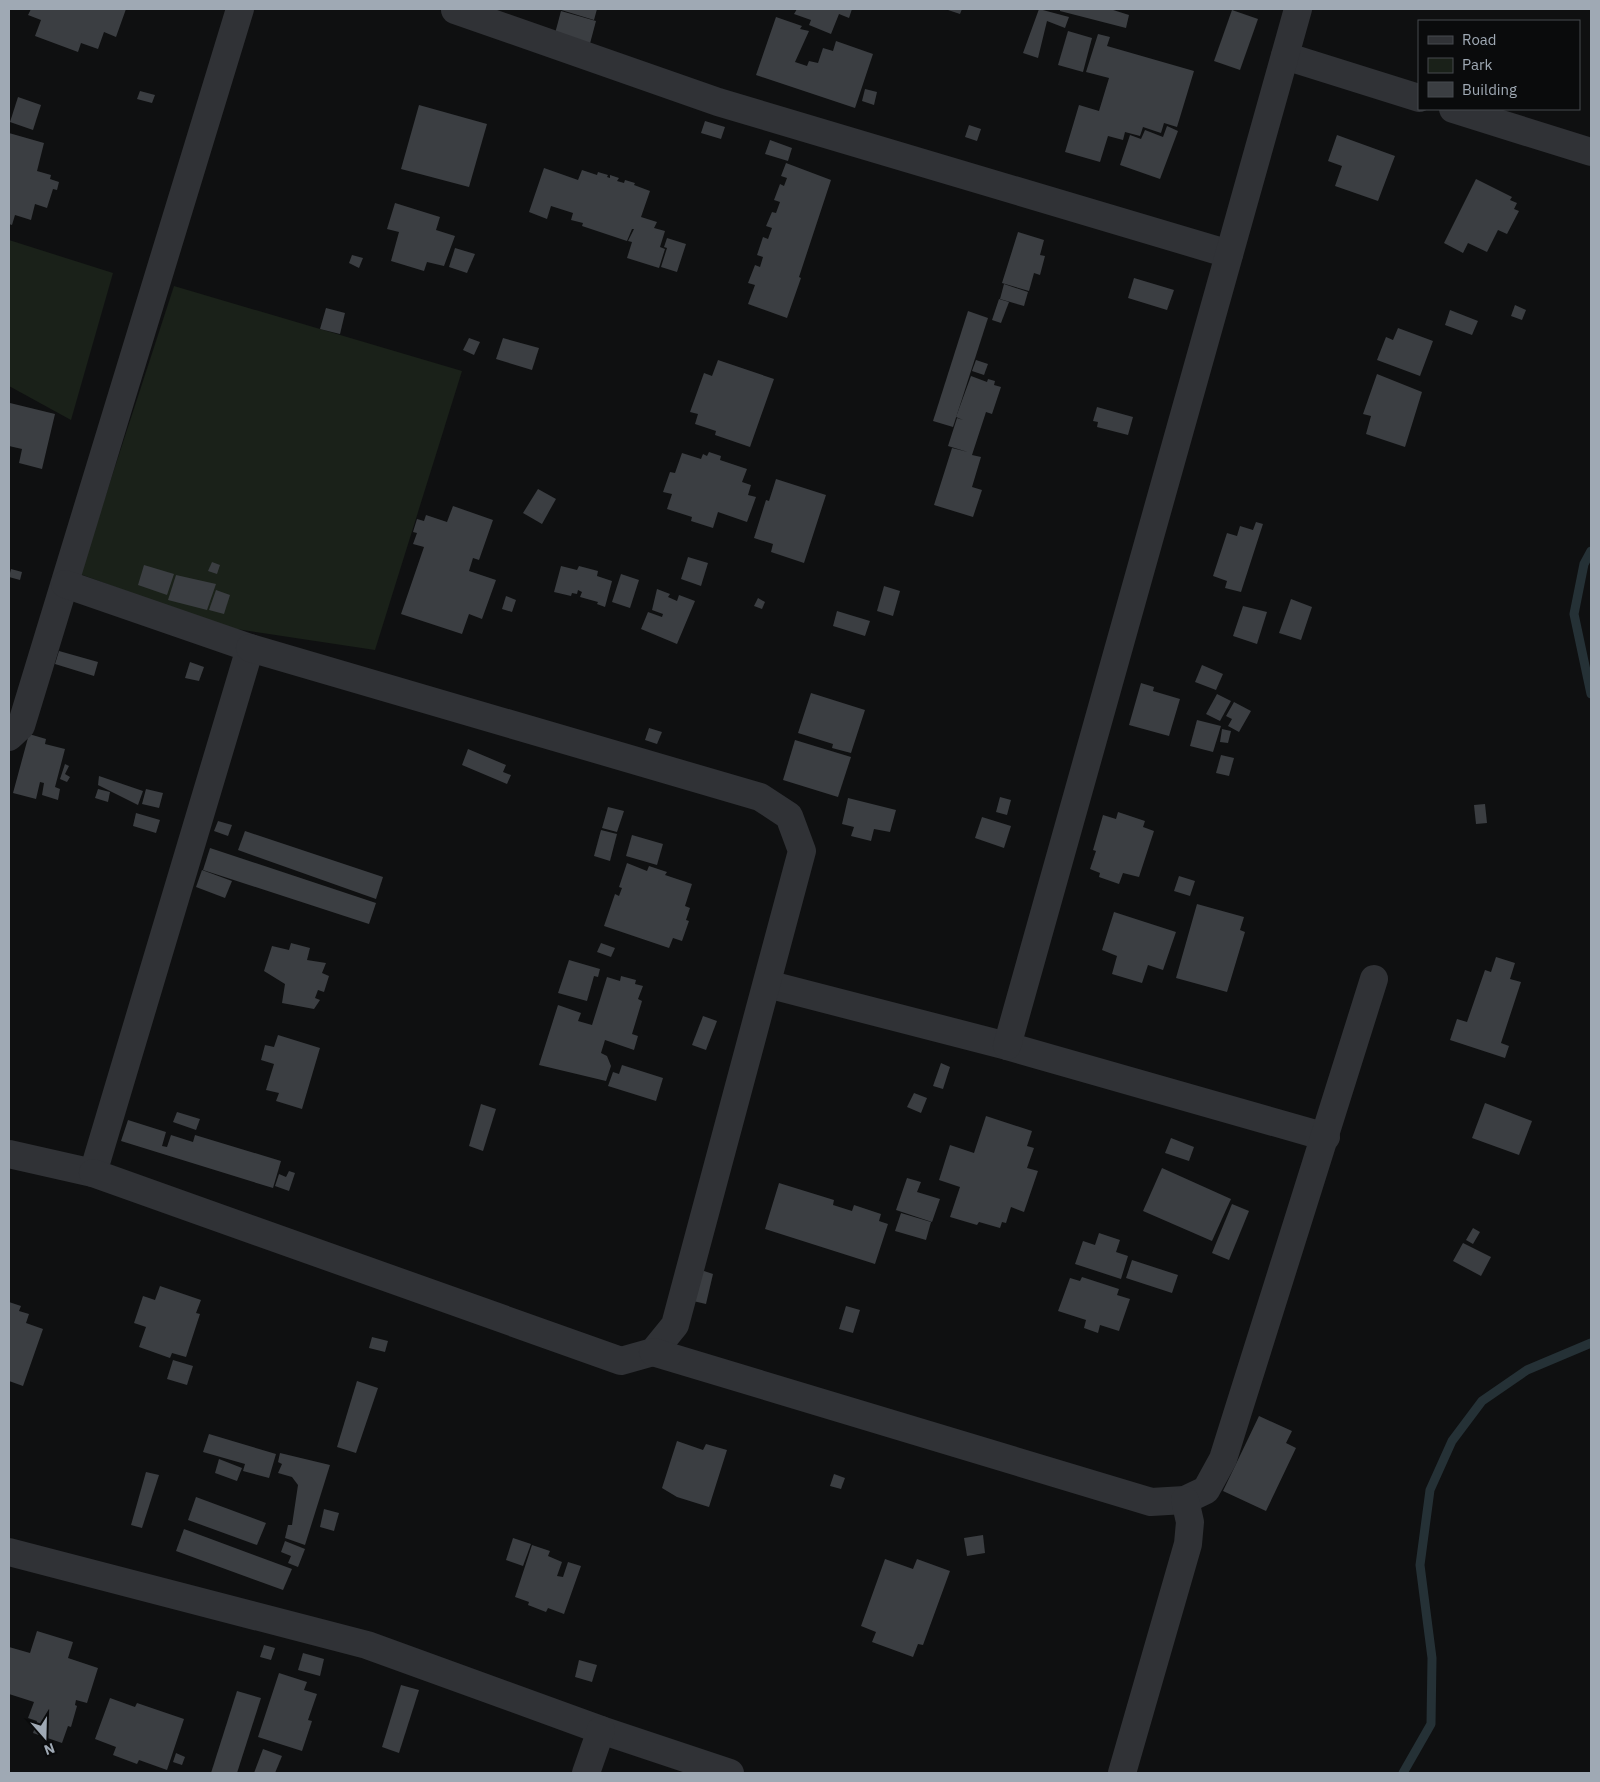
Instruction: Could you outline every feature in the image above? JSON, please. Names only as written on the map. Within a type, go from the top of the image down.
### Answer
[{"type":"street","points":[[9,737],[21,726],[240,9]]},
{"type":"street","points":[[454,9],[718,102],[1229,254]]},
{"type":"street","points":[[1007,1046],[1298,9]]},
{"type":"street","points":[[1285,56],[1418,98]]},
{"type":"street","points":[[1456,110],[1591,152]]},
{"type":"street","points":[[65,584],[250,648],[760,797],[789,816],[802,851],[675,1325],[653,1352]]},
{"type":"street","points":[[93,1172],[250,648]]},
{"type":"street","points":[[9,1154],[93,1172],[621,1361],[653,1352],[1151,1502],[1185,1500],[1206,1490],[1223,1458],[1326,1137],[1374,979]]},
{"type":"street","points":[[766,984],[1007,1046],[1326,1137]]},
{"type":"street","points":[[1122,1773],[1188,1544],[1190,1522],[1185,1500]]},
{"type":"street","points":[[9,1552],[367,1645],[601,1730],[730,1773]]},
{"type":"street","points":[[586,1773],[601,1730]]},
{"type":"green space","points":[[9,240],[113,273],[71,420],[9,386]]},
{"type":"green space","points":[[174,286],[462,371],[375,650],[223,627],[80,574]]},
{"type":"building","points":[[31,9],[126,9],[116,37],[104,32],[98,49],[81,43],[78,52],[35,36],[41,20],[28,15]]},
{"type":"building","points":[[558,9],[597,9],[594,20]]},
{"type":"building","points":[[797,9],[852,9],[849,18],[839,14],[831,34],[809,25],[811,20],[794,14]]},
{"type":"building","points":[[945,9],[962,9],[960,14]]},
{"type":"building","points":[[1039,9],[1069,17],[1065,28],[1047,21],[1038,58],[1023,53]]},
{"type":"building","points":[[1060,9],[1110,9],[1129,15],[1126,28],[1060,11]]},
{"type":"building","points":[[1232,10],[1258,19],[1240,70],[1214,61]]},
{"type":"building","points":[[561,11],[596,21],[588,51],[553,41]]},
{"type":"building","points":[[776,17],[802,26],[800,29],[809,31],[795,62],[807,66],[809,61],[818,63],[823,48],[833,51],[836,41],[873,54],[855,108],[756,75]]},
{"type":"building","points":[[1068,31],[1092,38],[1083,72],[1058,65]]},
{"type":"building","points":[[1098,34],[1110,37],[1107,46],[1194,71],[1177,127],[1164,123],[1161,133],[1143,127],[1140,136],[1125,132],[1123,140],[1108,136],[1100,162],[1065,152],[1079,105],[1099,111],[1109,78],[1086,72]]},
{"type":"building","points":[[865,89],[877,92],[874,105],[862,101]]},
{"type":"building","points":[[140,91],[155,95],[152,103],[137,99]]},
{"type":"building","points":[[18,97],[41,105],[33,130],[10,122]]},
{"type":"building","points":[[419,105],[487,124],[469,187],[401,169]]},
{"type":"building","points":[[705,121],[725,127],[721,139],[701,133]]},
{"type":"building","points":[[969,125],[981,129],[977,141],[965,137]]},
{"type":"building","points":[[1167,126],[1178,131],[1160,179],[1120,165],[1130,135],[1141,139],[1145,130],[1163,137]]},
{"type":"building","points":[[9,133],[44,143],[37,171],[51,175],[50,179],[59,182],[57,190],[53,189],[47,208],[35,204],[31,220],[15,215],[12,225],[9,224]]},
{"type":"building","points":[[1337,135],[1395,156],[1378,201],[1335,186],[1342,166],[1328,161]]},
{"type":"building","points":[[770,140],[792,148],[788,161],[765,154]]},
{"type":"building","points":[[786,163],[831,180],[787,318],[748,304],[755,285],[748,283],[755,265],[760,267],[763,257],[757,255],[763,237],[768,239],[772,228],[766,226],[772,212],[776,213],[780,202],[774,200],[780,184],[784,186],[787,178],[781,176]]},
{"type":"building","points":[[544,168],[578,180],[582,170],[597,175],[598,172],[608,175],[607,177],[610,178],[610,175],[619,178],[617,181],[624,183],[625,180],[635,183],[634,185],[650,191],[641,217],[657,222],[654,228],[665,231],[660,247],[665,249],[659,268],[627,258],[632,242],[628,241],[634,229],[632,229],[627,241],[582,226],[583,223],[571,220],[573,213],[551,206],[547,219],[529,212]]},
{"type":"building","points":[[1476,179],[1512,197],[1510,200],[1517,203],[1514,209],[1519,211],[1507,234],[1498,230],[1487,252],[1468,243],[1463,253],[1444,243]]},
{"type":"building","points":[[395,203],[440,217],[436,230],[455,236],[444,266],[427,262],[424,271],[391,261],[399,232],[387,229]]},
{"type":"building","points":[[1018,232],[1044,240],[1040,255],[1045,256],[1040,275],[1034,273],[1029,291],[1002,283]]},
{"type":"building","points":[[667,238],[686,244],[677,272],[661,267],[667,248],[664,247]]},
{"type":"building","points":[[455,248],[475,254],[467,273],[449,267]]},
{"type":"building","points":[[352,255],[363,258],[359,268],[349,263]]},
{"type":"building","points":[[1134,278],[1174,290],[1167,310],[1128,298]]},
{"type":"building","points":[[1004,284],[1028,292],[1024,306],[1000,299]]},
{"type":"building","points":[[999,299],[1009,302],[1001,323],[992,320]]},
{"type":"building","points":[[1515,305],[1526,310],[1522,320],[1511,316]]},
{"type":"building","points":[[326,308],[345,313],[340,334],[320,329]]},
{"type":"building","points":[[1450,310],[1478,321],[1472,335],[1445,325]]},
{"type":"building","points":[[968,311],[988,318],[953,427],[933,421]]},
{"type":"building","points":[[1398,328],[1433,341],[1420,376],[1377,360],[1386,337],[1393,340]]},
{"type":"building","points":[[469,338],[480,342],[474,355],[463,350]]},
{"type":"building","points":[[503,338],[539,348],[532,370],[496,359]]},
{"type":"building","points":[[718,360],[774,379],[750,447],[715,435],[716,431],[695,424],[698,414],[690,412],[704,373],[712,376]]},
{"type":"building","points":[[976,360],[988,364],[984,375],[972,371]]},
{"type":"building","points":[[1377,374],[1422,392],[1405,447],[1366,434],[1371,416],[1363,414]]},
{"type":"building","points":[[971,376],[987,382],[988,379],[995,381],[994,385],[1001,387],[992,414],[986,412],[972,455],[981,457],[972,487],[982,490],[973,517],[934,505],[952,448],[968,452],[948,446],[957,418],[963,420],[956,417]]},
{"type":"building","points":[[10,403],[55,414],[42,469],[19,463],[22,449],[9,446]]},
{"type":"building","points":[[1097,407],[1133,417],[1128,435],[1097,427],[1098,422],[1093,421]]},
{"type":"building","points":[[709,452],[721,456],[720,460],[747,469],[742,482],[751,485],[748,495],[756,497],[747,522],[718,512],[713,528],[691,521],[692,517],[667,509],[672,494],[663,492],[670,472],[675,473],[682,453],[701,459],[703,454],[707,456]]},
{"type":"building","points":[[776,479],[826,495],[804,563],[771,552],[773,544],[754,538],[766,500],[769,501]]},
{"type":"building","points":[[538,489],[556,499],[542,524],[523,513]]},
{"type":"building","points":[[453,506],[493,520],[479,560],[473,558],[469,571],[496,580],[482,619],[469,614],[462,634],[401,614],[424,547],[413,544],[417,533],[413,532],[417,519],[424,521],[426,515],[447,522]]},
{"type":"building","points":[[1256,522],[1263,524],[1241,592],[1225,588],[1227,581],[1213,576],[1227,533],[1237,536],[1240,526],[1253,530]]},
{"type":"building","points":[[688,557],[708,563],[701,586],[681,579]]},
{"type":"building","points":[[212,562],[220,565],[217,574],[208,571]]},
{"type":"building","points":[[144,565],[174,574],[167,595],[138,585]]},
{"type":"building","points":[[561,566],[577,570],[579,566],[598,571],[597,576],[612,581],[605,607],[597,604],[598,602],[580,597],[582,592],[578,590],[577,594],[572,593],[571,596],[554,592]]},
{"type":"building","points":[[11,569],[22,572],[20,580],[9,577]]},
{"type":"building","points":[[621,574],[639,580],[630,608],[612,602]]},
{"type":"building","points":[[176,575],[216,584],[207,610],[168,600]]},
{"type":"building","points":[[884,586],[900,591],[893,616],[877,611]]},
{"type":"building","points":[[657,589],[670,594],[668,597],[677,601],[679,595],[695,601],[677,644],[641,629],[648,612],[662,617],[663,614],[652,610]]},
{"type":"building","points":[[216,590],[230,595],[224,614],[209,610]]},
{"type":"building","points":[[506,596],[516,600],[512,612],[502,609]]},
{"type":"building","points":[[758,598],[765,602],[762,609],[754,606]]},
{"type":"building","points":[[1291,599],[1312,607],[1301,640],[1279,633]]},
{"type":"building","points":[[1243,606],[1267,612],[1257,644],[1233,636]]},
{"type":"building","points":[[837,611],[870,621],[865,636],[833,626]]},
{"type":"building","points":[[59,651],[98,662],[94,676],[55,664]]},
{"type":"building","points":[[190,662],[204,667],[199,681],[185,678]]},
{"type":"building","points":[[1202,665],[1223,674],[1216,690],[1195,682]]},
{"type":"building","points":[[1141,683],[1154,687],[1153,691],[1180,699],[1169,736],[1129,725]]},
{"type":"building","points":[[811,693],[865,710],[851,753],[832,748],[833,744],[798,733]]},
{"type":"building","points":[[1217,694],[1231,701],[1220,721],[1206,714]]},
{"type":"building","points":[[1234,702],[1251,711],[1239,732],[1228,726],[1232,719],[1226,716]]},
{"type":"building","points":[[1197,720],[1221,726],[1213,752],[1190,746]]},
{"type":"building","points":[[649,728],[662,732],[657,744],[645,740]]},
{"type":"building","points":[[1222,729],[1231,731],[1228,743],[1220,742]]},
{"type":"building","points":[[29,734],[46,739],[45,744],[65,749],[55,787],[60,789],[58,800],[42,795],[44,783],[40,782],[36,799],[13,793]]},
{"type":"building","points":[[795,740],[851,757],[838,797],[783,780]]},
{"type":"building","points":[[468,749],[506,765],[503,772],[511,775],[507,784],[462,765]]},
{"type":"building","points":[[1221,755],[1234,758],[1229,776],[1216,773]]},
{"type":"building","points":[[65,764],[69,766],[65,774],[70,777],[67,782],[60,779]]},
{"type":"building","points":[[99,776],[143,791],[138,805],[98,785]]},
{"type":"building","points":[[98,789],[110,792],[108,802],[95,798]]},
{"type":"building","points":[[146,789],[163,793],[159,808],[142,804]]},
{"type":"building","points":[[1000,797],[1011,800],[1007,815],[996,812]]},
{"type":"building","points":[[848,798],[896,810],[890,832],[874,829],[871,841],[851,836],[854,827],[842,824]]},
{"type":"building","points":[[1485,804],[1487,823],[1476,824],[1474,805]]},
{"type":"building","points":[[608,807],[624,811],[617,832],[602,828]]},
{"type":"building","points":[[1118,812],[1145,821],[1143,827],[1154,831],[1139,877],[1123,873],[1119,884],[1099,877],[1100,873],[1090,869],[1096,851],[1093,850],[1103,815],[1116,819]]},
{"type":"building","points":[[136,813],[160,820],[156,833],[133,826]]},
{"type":"building","points":[[982,817],[1011,826],[1004,848],[975,838]]},
{"type":"building","points":[[218,821],[232,825],[228,836],[214,831]]},
{"type":"building","points":[[601,830],[617,834],[610,861],[594,856]]},
{"type":"building","points":[[245,831],[383,877],[376,899],[238,850]]},
{"type":"building","points":[[632,835],[663,844],[657,865],[626,856]]},
{"type":"building","points":[[210,848],[376,903],[369,924],[203,870]]},
{"type":"building","points":[[627,863],[647,871],[649,866],[667,872],[665,875],[692,884],[685,906],[690,908],[686,920],[689,921],[682,941],[673,938],[669,948],[604,926],[615,894],[619,896],[622,888],[619,887]]},
{"type":"building","points":[[202,870],[232,881],[225,898],[196,887]]},
{"type":"building","points":[[1179,876],[1195,881],[1190,896],[1174,891]]},
{"type":"building","points":[[1197,904],[1244,917],[1240,930],[1245,932],[1227,992],[1176,978]]},
{"type":"building","points":[[1114,912],[1176,932],[1163,970],[1148,965],[1142,983],[1112,974],[1117,956],[1102,950]]},
{"type":"building","points":[[291,943],[310,948],[307,960],[326,963],[322,973],[329,976],[324,992],[318,990],[315,998],[320,1000],[314,1009],[282,1003],[285,984],[264,971],[272,946],[289,950]]},
{"type":"building","points":[[601,943],[615,948],[611,957],[597,952]]},
{"type":"building","points":[[1496,957],[1515,963],[1510,979],[1521,982],[1501,1043],[1509,1046],[1505,1058],[1450,1040],[1457,1019],[1467,1022],[1485,970],[1491,972]]},
{"type":"building","points":[[569,960],[600,969],[598,977],[594,976],[587,1001],[558,993]]},
{"type":"building","points":[[621,976],[636,980],[635,984],[643,986],[638,999],[642,1001],[632,1034],[638,1036],[634,1050],[605,1040],[601,1053],[607,1056],[611,1066],[606,1081],[539,1065],[558,1005],[581,1013],[578,1021],[592,1025],[607,977],[620,981]]},
{"type":"building","points":[[703,1016],[717,1021],[706,1050],[692,1045]]},
{"type":"building","points":[[278,1035],[320,1048],[302,1109],[276,1101],[279,1093],[266,1090],[274,1064],[261,1060],[265,1045],[274,1047]]},
{"type":"building","points":[[941,1063],[950,1067],[943,1089],[933,1086]]},
{"type":"building","points":[[622,1065],[663,1078],[656,1101],[608,1086],[613,1072],[619,1074]]},
{"type":"building","points":[[914,1093],[927,1098],[921,1113],[907,1107]]},
{"type":"building","points":[[1485,1103],[1532,1121],[1519,1155],[1472,1138]]},
{"type":"building","points":[[481,1104],[496,1109],[483,1151],[469,1146]]},
{"type":"building","points":[[177,1112],[200,1119],[196,1130],[173,1122]]},
{"type":"building","points":[[986,1116],[1032,1131],[1027,1146],[1034,1148],[1027,1168],[1038,1171],[1024,1212],[1011,1207],[1006,1223],[1002,1222],[1000,1228],[979,1222],[977,1225],[950,1217],[960,1187],[939,1180],[950,1145],[974,1153]]},
{"type":"building","points":[[128,1120],[166,1132],[162,1146],[167,1147],[171,1135],[193,1142],[195,1135],[281,1161],[273,1188],[121,1141]]},
{"type":"building","points":[[1171,1138],[1194,1147],[1189,1161],[1165,1153]]},
{"type":"building","points":[[1162,1168],[1231,1199],[1212,1241],[1143,1211]]},
{"type":"building","points":[[289,1171],[295,1173],[289,1191],[275,1186],[279,1174],[286,1177]]},
{"type":"building","points":[[907,1178],[921,1182],[917,1192],[940,1199],[932,1222],[896,1210]]},
{"type":"building","points":[[779,1183],[834,1200],[833,1205],[852,1211],[854,1205],[881,1214],[879,1221],[888,1224],[875,1264],[765,1229]]},
{"type":"building","points":[[1232,1204],[1249,1211],[1229,1260],[1212,1253]]},
{"type":"building","points":[[901,1213],[931,1222],[926,1240],[895,1231]]},
{"type":"building","points":[[1473,1228],[1480,1232],[1473,1244],[1466,1240]]},
{"type":"building","points":[[1099,1233],[1120,1240],[1116,1252],[1128,1256],[1121,1279],[1075,1264],[1083,1241],[1095,1245]]},
{"type":"building","points":[[1463,1243],[1491,1257],[1481,1276],[1453,1261]]},
{"type":"building","points":[[1132,1260],[1178,1275],[1172,1293],[1126,1278]]},
{"type":"building","points":[[701,1270],[713,1274],[706,1304],[693,1301]]},
{"type":"building","points":[[1082,1277],[1119,1289],[1117,1295],[1130,1299],[1119,1331],[1100,1325],[1098,1333],[1084,1328],[1086,1320],[1058,1311],[1070,1278],[1080,1281]]},
{"type":"building","points":[[160,1286],[201,1300],[196,1313],[200,1314],[186,1357],[172,1353],[170,1358],[139,1347],[146,1327],[134,1323],[143,1296],[155,1300]]},
{"type":"building","points":[[9,1302],[21,1306],[19,1311],[29,1314],[26,1323],[43,1329],[23,1386],[9,1381]]},
{"type":"building","points":[[846,1306],[860,1310],[853,1333],[839,1329]]},
{"type":"building","points":[[372,1337],[388,1341],[385,1352],[369,1348]]},
{"type":"building","points":[[173,1360],[193,1366],[187,1385],[167,1379]]},
{"type":"building","points":[[357,1381],[378,1388],[356,1453],[337,1447]]},
{"type":"building","points":[[1259,1416],[1292,1431],[1286,1443],[1296,1448],[1266,1511],[1223,1491]]},
{"type":"building","points":[[209,1434],[276,1454],[269,1478],[243,1471],[245,1464],[203,1452]]},
{"type":"building","points":[[677,1441],[703,1450],[706,1444],[727,1450],[709,1507],[677,1497],[662,1488]]},
{"type":"building","points":[[280,1453],[330,1465],[305,1545],[285,1538],[288,1525],[292,1525],[298,1485],[292,1477],[278,1473],[282,1464],[278,1462]]},
{"type":"building","points":[[219,1459],[242,1468],[237,1481],[215,1473]]},
{"type":"building","points":[[146,1472],[159,1475],[142,1528],[131,1525]]},
{"type":"building","points":[[834,1474],[845,1478],[841,1489],[830,1486]]},
{"type":"building","points":[[196,1497],[266,1523],[257,1545],[188,1520]]},
{"type":"building","points":[[324,1509],[339,1513],[334,1531],[320,1527]]},
{"type":"building","points":[[184,1529],[292,1569],[283,1590],[176,1551]]},
{"type":"building","points":[[983,1535],[985,1553],[967,1556],[964,1538]]},
{"type":"building","points":[[513,1538],[531,1544],[523,1566],[506,1560]]},
{"type":"building","points":[[285,1541],[305,1549],[298,1567],[288,1563],[291,1556],[281,1552]]},
{"type":"building","points":[[532,1545],[550,1551],[548,1556],[562,1562],[557,1576],[563,1577],[568,1562],[581,1566],[564,1614],[548,1608],[546,1612],[528,1605],[529,1602],[515,1597]]},
{"type":"building","points":[[885,1559],[913,1569],[917,1559],[950,1571],[923,1645],[918,1644],[913,1657],[872,1642],[876,1632],[861,1626]]},
{"type":"building","points":[[37,1631],[73,1642],[68,1658],[98,1668],[87,1703],[76,1700],[75,1705],[77,1706],[71,1727],[68,1726],[62,1743],[33,1733],[37,1721],[28,1718],[34,1702],[9,1694],[9,1647],[30,1653]]},
{"type":"building","points":[[264,1645],[275,1648],[271,1660],[260,1657]]},
{"type":"building","points":[[303,1653],[324,1659],[320,1676],[298,1670]]},
{"type":"building","points":[[579,1660],[597,1665],[592,1682],[575,1677]]},
{"type":"building","points":[[279,1673],[307,1682],[304,1690],[317,1694],[308,1720],[312,1721],[302,1751],[258,1737]]},
{"type":"building","points":[[401,1685],[419,1690],[399,1753],[382,1747]]},
{"type":"building","points":[[237,1691],[261,1698],[237,1773],[211,1773]]},
{"type":"building","points":[[110,1698],[135,1707],[137,1703],[184,1719],[167,1770],[139,1760],[137,1764],[113,1755],[116,1747],[95,1739]]},
{"type":"building","points":[[263,1749],[282,1756],[275,1773],[254,1773]]},
{"type":"building","points":[[176,1753],[185,1757],[182,1765],[173,1762]]},
{"type":"waterway","points":[[1591,551],[1584,564],[1574,614],[1591,694]]},
{"type":"waterway","points":[[1403,1773],[1431,1724],[1432,1658],[1420,1565],[1430,1490],[1452,1441],[1482,1401],[1527,1370],[1591,1343]]}]
